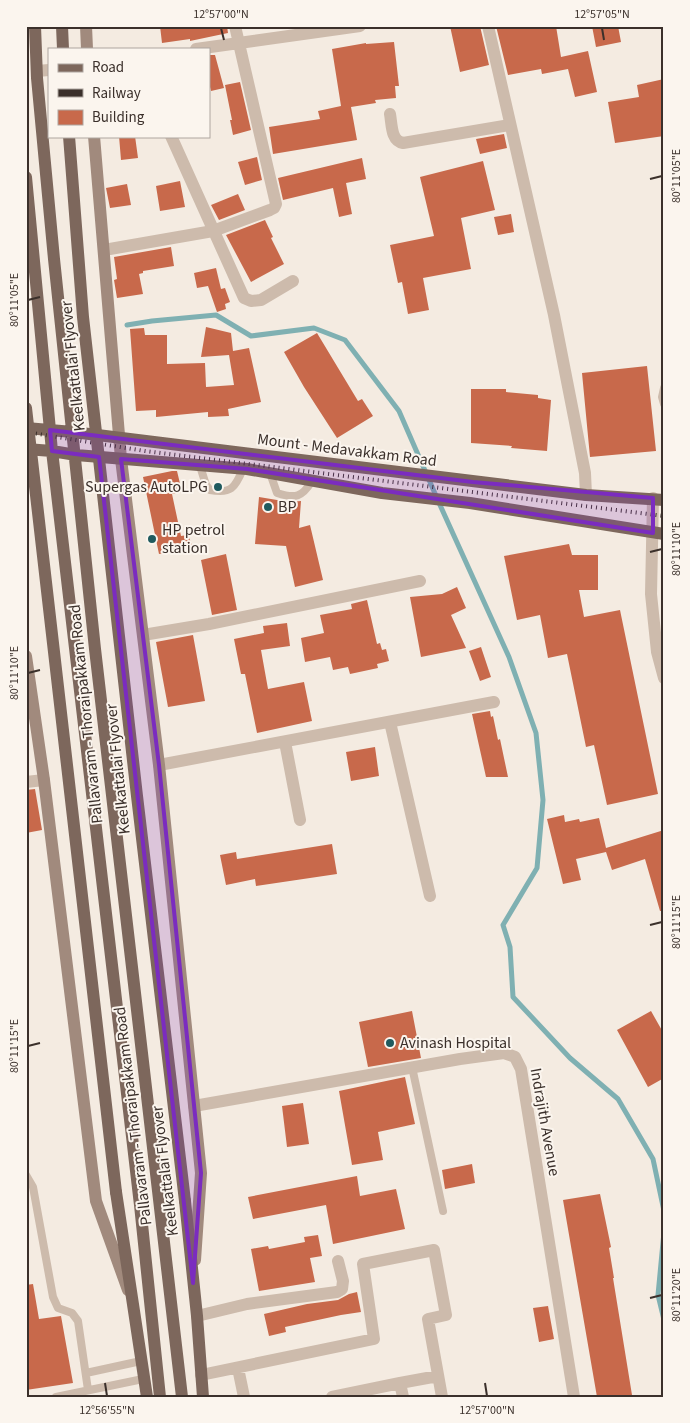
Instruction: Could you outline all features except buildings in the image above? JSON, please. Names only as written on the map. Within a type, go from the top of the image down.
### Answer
[{"type":"main road","name":"Pallavaram - Thoraipakkam Road","points":[[35,26],[43,71],[64,355],[104,727],[182,1397]]},
{"type":"main road","points":[[62,26],[63,48]]},
{"type":"main road","name":"Keelkattalai Flyover","points":[[69,138],[84,327],[185,1201],[203,1397]]},
{"type":"main road","name":"Pallavaram - Thoraipakkam Road","points":[[26,177],[52,451],[140,1205],[160,1397]]},
{"type":"main road","points":[[26,408],[116,1192],[147,1397]]},
{"type":"main road","name":"Mount - Medavakkam Road","points":[[26,428],[73,432],[586,495],[658,499]]},
{"type":"main road","points":[[26,449],[52,451],[76,456],[243,469],[382,493],[470,503],[658,534]]},
{"type":"street","points":[[86,26],[87,48]]},
{"type":"street","points":[[104,250],[213,231],[274,208],[276,204],[235,26]]},
{"type":"street","points":[[202,48],[360,26]]},
{"type":"street","points":[[488,26],[554,315],[585,473],[586,495]]},
{"type":"street","points":[[390,114],[395,139],[403,143],[510,125]]},
{"type":"street","points":[[94,138],[121,459],[159,765],[200,1173],[193,1283]]},
{"type":"street","points":[[171,138],[244,298],[251,301],[261,300],[293,281]]},
{"type":"street","points":[[658,499],[658,534],[651,594],[657,652],[664,678]]},
{"type":"street","points":[[143,635],[219,622],[420,581]]},
{"type":"street","points":[[26,656],[44,780],[96,1201],[132,1302]]},
{"type":"street","points":[[159,765],[494,702]]},
{"type":"street","points":[[390,722],[430,896]]},
{"type":"street","points":[[285,742],[300,820]]},
{"type":"street","points":[[26,782],[44,780]]},
{"type":"street","name":"Indrajith Avenue","points":[[194,1106],[412,1067],[504,1053],[515,1057],[521,1069],[574,1397]]},
{"type":"street","points":[[201,1375],[374,1339],[363,1264],[434,1250],[446,1315],[428,1319],[442,1397]]},
{"type":"street","points":[[197,1316],[247,1304],[337,1292],[342,1289],[343,1281],[338,1261]]},
{"type":"street","points":[[238,1368],[244,1397]]},
{"type":"street","points":[[332,1397],[438,1376]]},
{"type":"street","points":[[400,1383],[403,1397]]},
{"type":"lane","points":[[664,388],[662,397],[664,404]]},
{"type":"lane","points":[[200,466],[206,485],[210,490],[220,492],[230,490],[234,486],[243,469]]},
{"type":"lane","points":[[270,474],[277,493],[286,496],[299,495],[304,492],[312,481]]},
{"type":"lane","points":[[412,1067],[443,1211]]},
{"type":"lane","points":[[26,1175],[33,1187],[53,1297],[58,1308],[72,1313],[78,1320],[88,1390]]},
{"type":"lane","points":[[86,1373],[141,1361]]},
{"type":"lane","points":[[56,1397],[143,1378]]},
{"type":"highlighted area","points":[[50,430],[473,482],[653,498],[653,533],[247,469],[121,459],[159,765],[201,1173],[193,1283],[99,457],[52,451]]},
{"type":"waterway","points":[[127,325],[216,315],[251,336],[314,328],[345,340],[399,411],[509,657],[536,733],[543,800],[537,868],[503,925],[510,947],[513,997],[570,1058],[618,1099],[653,1159],[664,1211]]},
{"type":"waterway","points":[[664,1232],[658,1295],[664,1320]]},
{"type":"railway","points":[[26,432],[145,451],[664,516]]},
{"type":"place","name":"Supergas AutoLPG","points":[[218,487]]},
{"type":"place","name":"BP","points":[[268,507]]},
{"type":"place","name":"HP petrol station","points":[[152,539]]},
{"type":"place","name":"Avinash Hospital","points":[[390,1043]]}]
